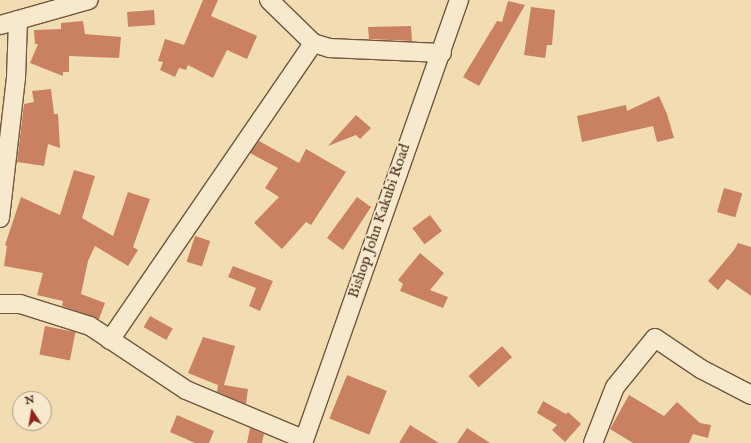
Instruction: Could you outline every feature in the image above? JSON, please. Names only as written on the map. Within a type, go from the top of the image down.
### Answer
[{"type":"street","points":[[0,25],[89,0]]},
{"type":"street","points":[[269,0],[313,43],[329,48],[442,52]]},
{"type":"street","name":"Bishop John Kakubi Road","points":[[303,441],[405,148],[442,52],[459,0]]},
{"type":"street","points":[[0,218],[16,78],[18,20]]},
{"type":"street","points":[[110,340],[313,43]]},
{"type":"street","points":[[0,304],[20,304],[90,326],[186,390],[303,441]]},
{"type":"street","points":[[593,443],[615,387],[655,338],[701,369],[751,394]]},
{"type":"building","points":[[203,0],[218,0],[211,16],[257,36],[247,59],[227,50],[213,78],[188,65],[186,70],[179,68],[175,77],[160,70],[163,62],[158,61],[165,39],[184,45]]},
{"type":"building","points":[[508,1],[525,5],[479,86],[463,77],[497,21],[502,22]]},
{"type":"building","points":[[531,7],[555,10],[552,45],[547,45],[545,58],[524,55]]},
{"type":"building","points":[[154,10],[155,25],[128,27],[127,12]]},
{"type":"building","points":[[83,21],[85,34],[121,37],[119,58],[69,56],[69,72],[63,72],[63,76],[30,63],[38,44],[35,44],[34,30],[61,29],[61,23]]},
{"type":"building","points":[[411,26],[412,41],[369,39],[368,27]]},
{"type":"building","points":[[51,89],[54,114],[58,114],[60,148],[48,144],[44,166],[17,162],[24,104],[34,102],[32,91]]},
{"type":"building","points":[[659,96],[667,114],[674,138],[657,142],[653,126],[582,142],[577,116],[626,105],[627,111]]},
{"type":"building","points":[[356,115],[371,128],[360,139],[356,135],[328,146]]},
{"type":"building","points":[[259,141],[299,163],[306,149],[346,172],[311,225],[306,222],[282,249],[254,223],[279,197],[265,188],[278,168],[250,153]]},
{"type":"building","points":[[74,170],[95,176],[82,218],[113,236],[128,192],[150,199],[133,247],[138,250],[128,266],[95,246],[88,261],[81,294],[105,303],[99,319],[62,306],[63,301],[37,295],[43,273],[4,266],[7,246],[5,245],[21,197],[60,215]]},
{"type":"building","points":[[724,188],[742,193],[735,217],[717,212]]},
{"type":"building","points":[[357,197],[371,207],[343,250],[327,238]]},
{"type":"building","points":[[430,215],[442,231],[424,244],[412,228]]},
{"type":"building","points":[[195,236],[210,241],[202,267],[187,262]]},
{"type":"building","points":[[738,243],[751,247],[751,296],[727,279],[718,290],[708,281]]},
{"type":"building","points":[[420,253],[444,273],[430,290],[448,297],[443,308],[400,291],[403,284],[398,280]]},
{"type":"building","points":[[233,266],[273,281],[260,311],[249,306],[256,288],[228,277]]},
{"type":"building","points":[[150,316],[173,329],[166,340],[144,327]]},
{"type":"building","points":[[45,326],[75,332],[70,360],[39,354]]},
{"type":"building","points":[[203,337],[235,346],[224,385],[248,389],[246,404],[217,392],[218,385],[188,373]]},
{"type":"building","points":[[502,346],[512,357],[479,387],[469,376]]},
{"type":"building","points":[[347,375],[387,391],[369,435],[329,419]]},
{"type":"building","points":[[629,395],[664,416],[677,402],[700,423],[711,425],[708,438],[693,434],[689,443],[633,443],[610,429]]},
{"type":"building","points":[[543,401],[566,414],[568,412],[581,424],[565,442],[552,430],[557,425],[537,413]]},
{"type":"building","points":[[177,415],[214,431],[209,443],[195,443],[170,432]]},
{"type":"building","points":[[410,425],[439,443],[399,443]]},
{"type":"building","points":[[250,428],[264,434],[262,443],[247,443]]},
{"type":"building","points":[[467,428],[490,443],[457,443]]}]
